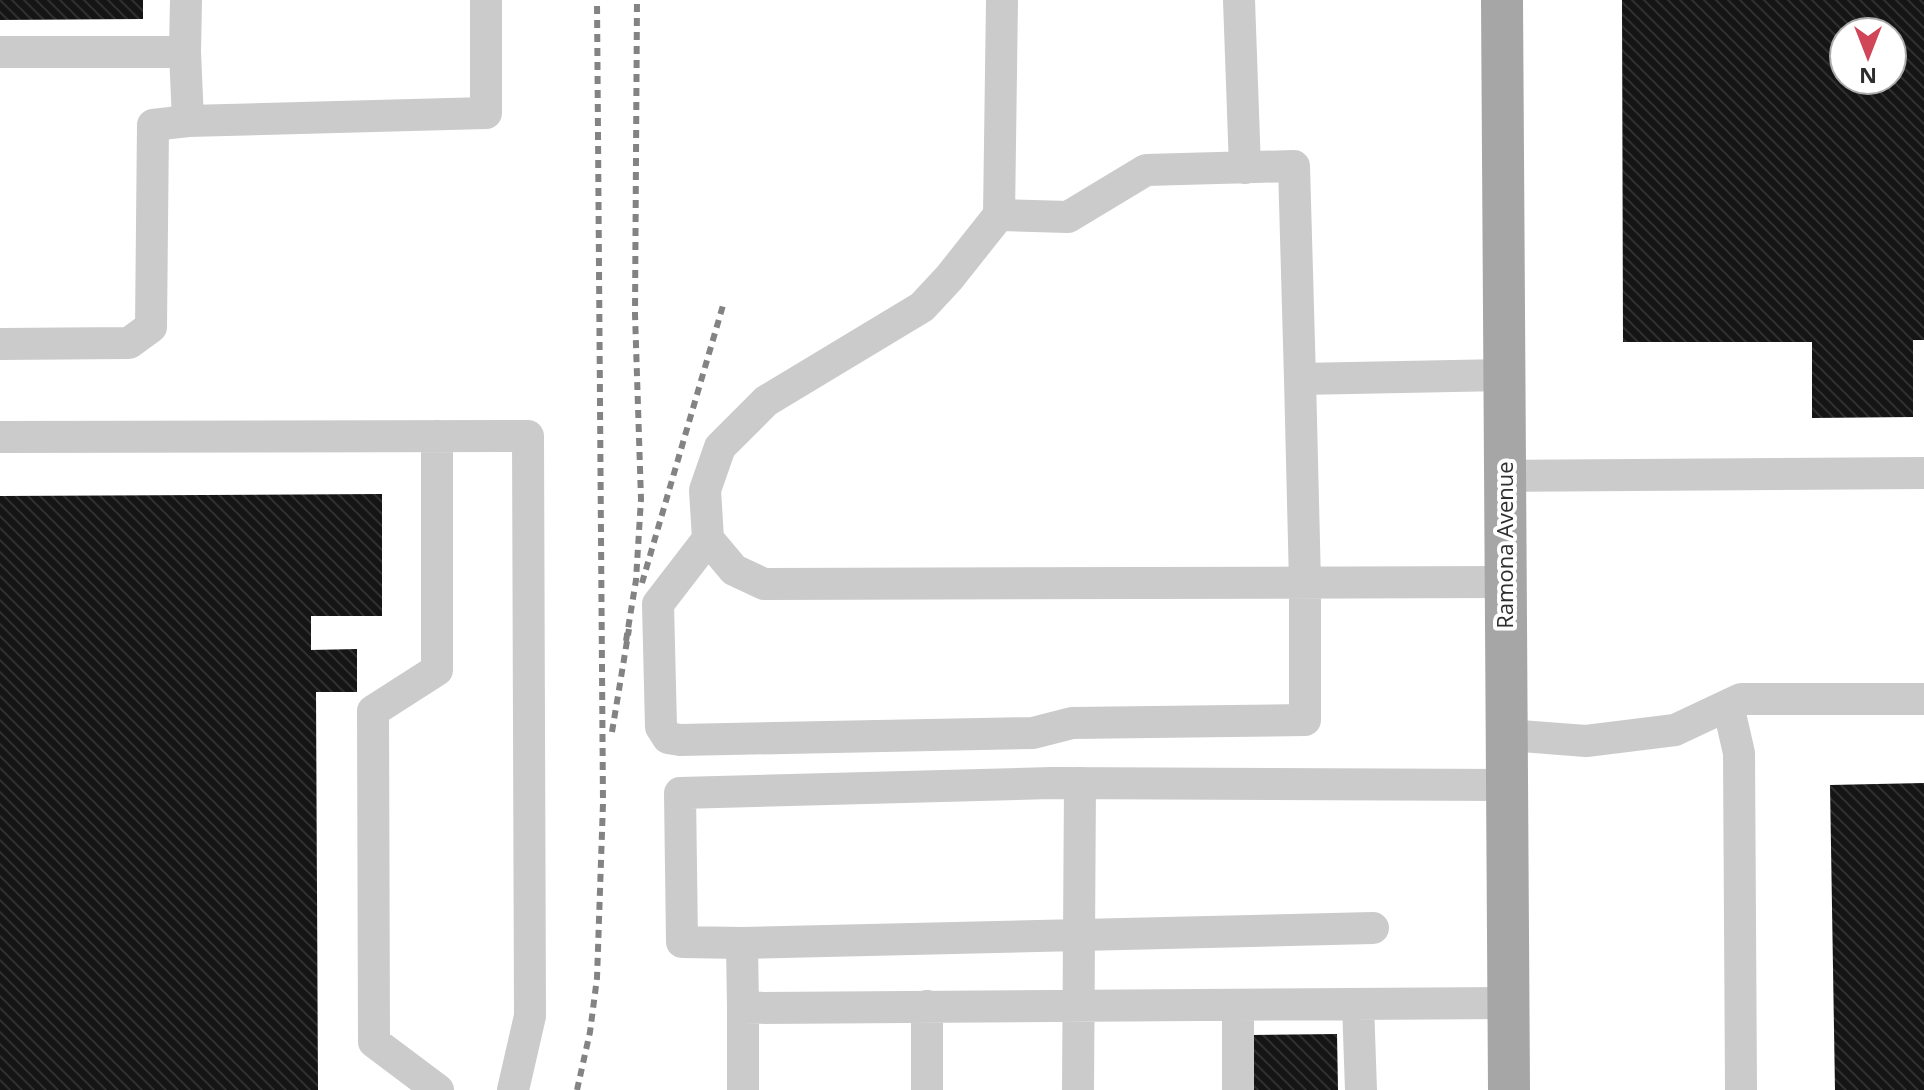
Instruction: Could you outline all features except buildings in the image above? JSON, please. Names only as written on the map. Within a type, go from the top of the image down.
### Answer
[{"type":"main road","name":"Ramona Avenue","points":[[1502,0],[1509,1090]]},
{"type":"lane","points":[[186,0],[188,121]]},
{"type":"lane","points":[[0,344],[129,343],[151,327],[153,125],[188,121],[486,113],[486,0]]},
{"type":"lane","points":[[1002,0],[999,215],[922,307],[766,401],[720,447],[705,490],[708,539],[734,570],[764,584],[1506,582]]},
{"type":"lane","points":[[1239,0],[1245,168]]},
{"type":"lane","points":[[0,52],[185,52]]},
{"type":"lane","points":[[708,539],[658,604],[661,727],[668,738],[1033,733],[1072,723],[1305,720],[1305,583],[1294,166],[1146,170],[1068,217],[999,215]]},
{"type":"lane","points":[[1300,379],[1504,375]]},
{"type":"lane","points":[[437,436],[437,670],[373,711],[373,742],[374,1042],[438,1090]]},
{"type":"lane","points":[[0,437],[528,436],[530,1016],[513,1090]]},
{"type":"lane","points":[[1505,476],[1924,473]]},
{"type":"lane","points":[[1507,735],[1586,741],[1675,730],[1741,699],[1924,699]]},
{"type":"lane","points":[[1728,705],[1739,753],[1741,1090]]},
{"type":"lane","points":[[1373,928],[682,942],[680,793],[1080,783],[1507,785]]},
{"type":"lane","points":[[1078,1090],[1080,783]]},
{"type":"lane","points":[[742,943],[743,1090]]},
{"type":"lane","points":[[743,1008],[1508,1003]]},
{"type":"lane","points":[[1358,1004],[1361,1090]]},
{"type":"lane","points":[[1238,1005],[1238,1090]]},
{"type":"lane","points":[[927,1006],[927,1090]]},
{"type":"railway","points":[[577,1090],[590,1032],[597,978],[603,803],[597,0]]},
{"type":"railway","points":[[626,641],[636,580],[641,499],[635,314],[637,0]]},
{"type":"railway","points":[[642,583],[724,302]]},
{"type":"railway","points":[[612,732],[629,629]]}]
